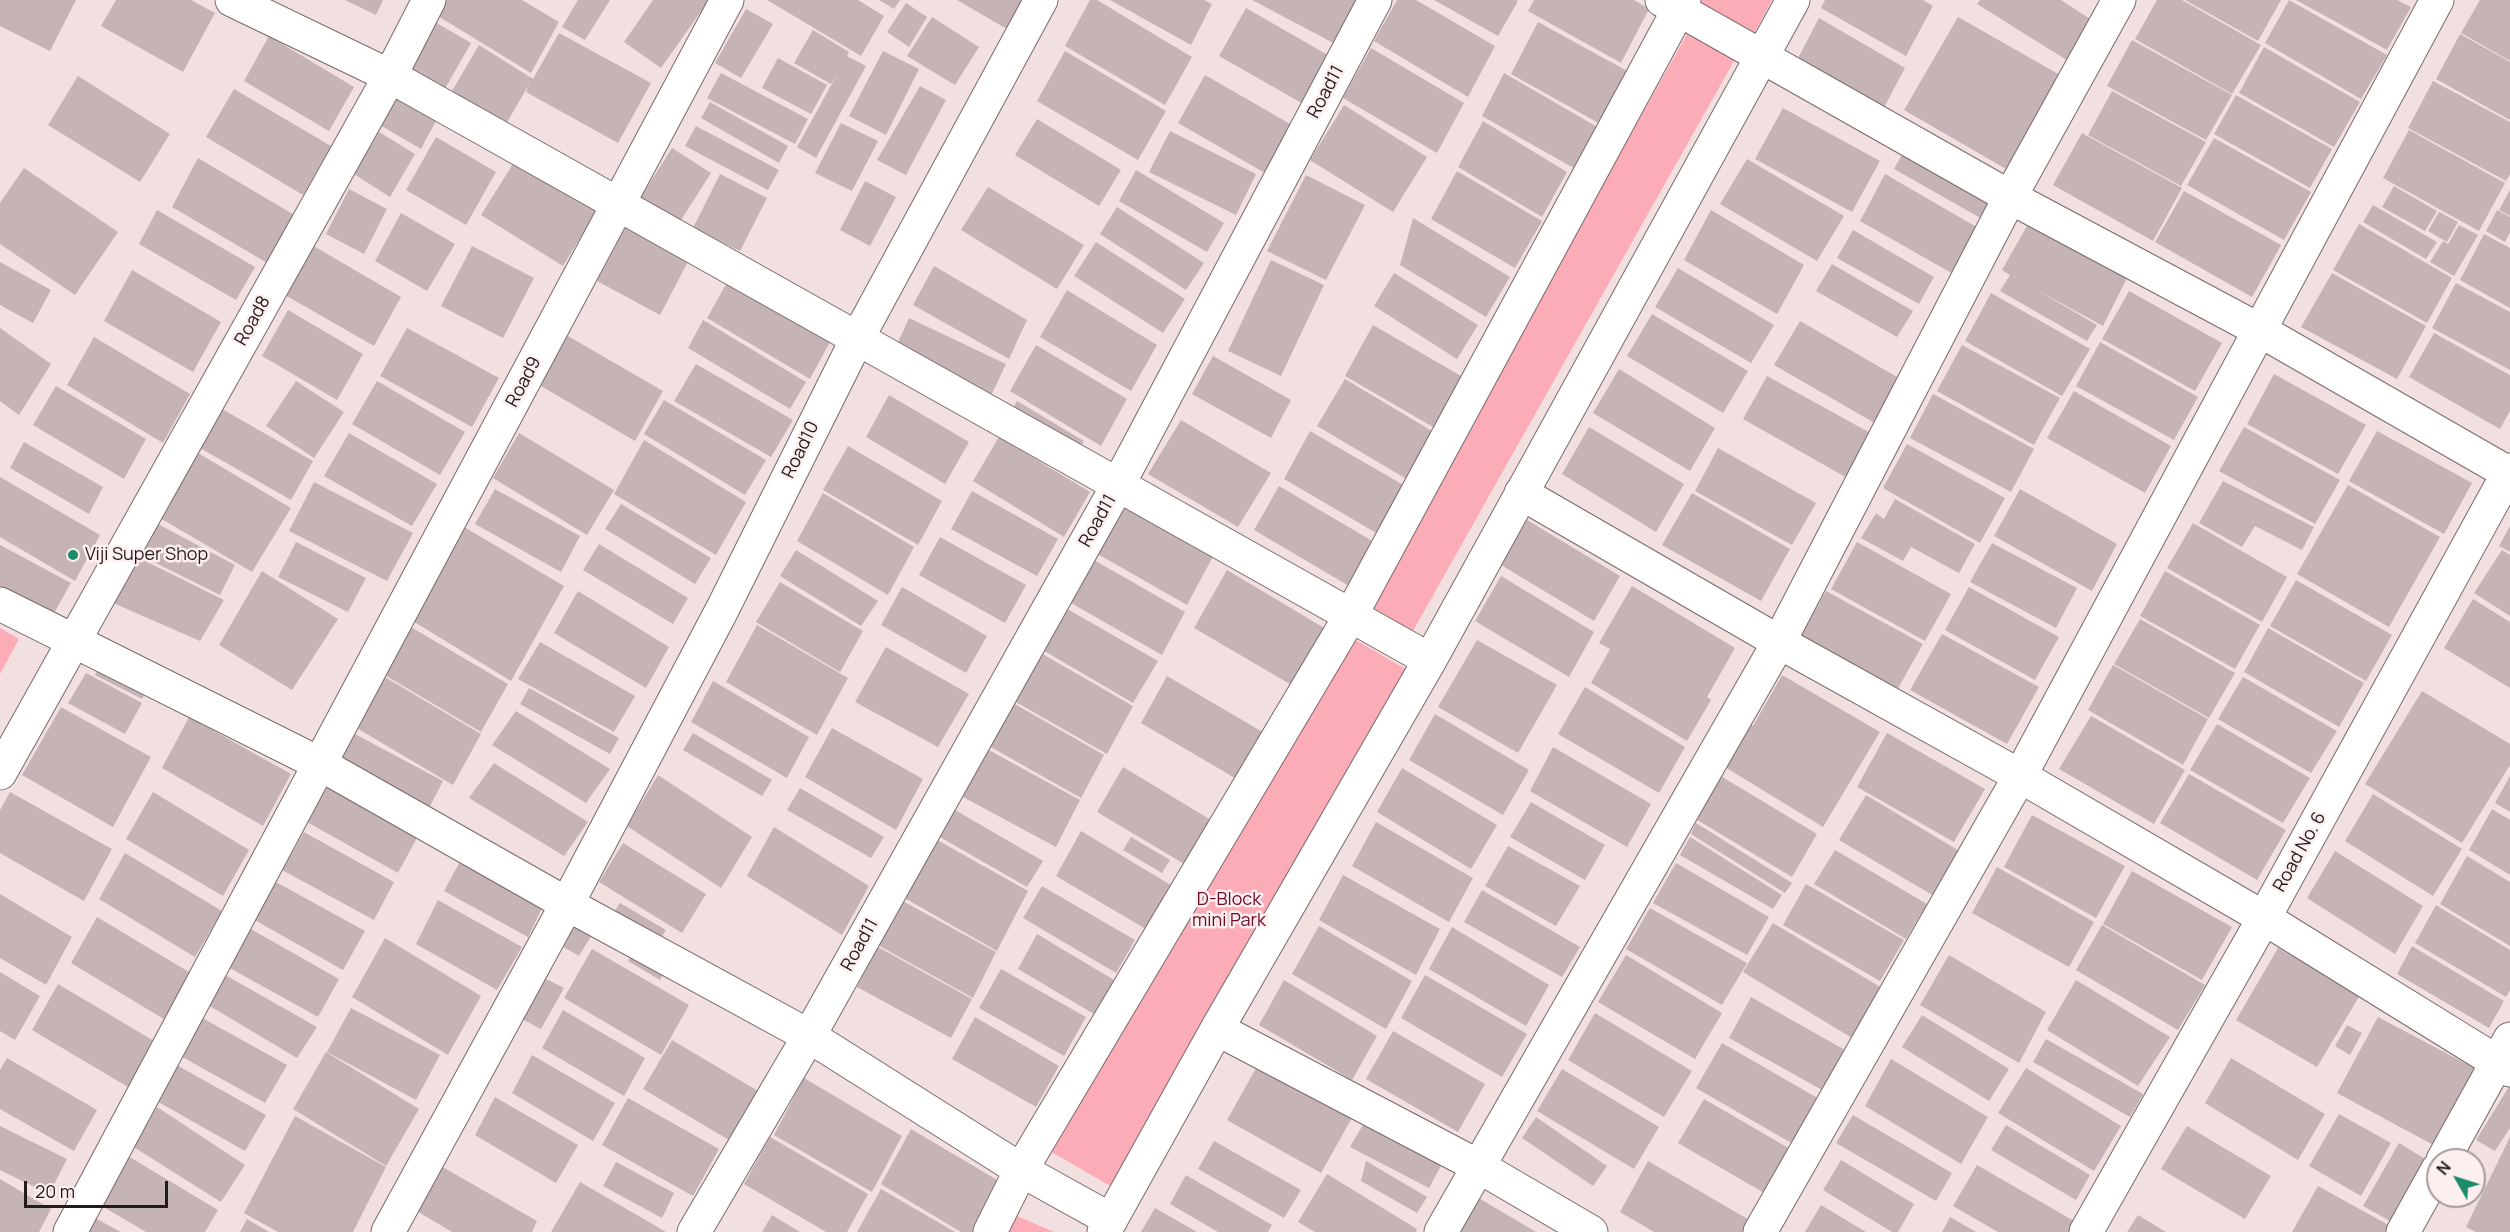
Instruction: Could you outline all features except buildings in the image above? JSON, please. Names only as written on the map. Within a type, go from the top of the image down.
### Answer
[{"type":"street","points":[[232,0],[390,76],[1430,660]]},
{"type":"street","name":"Road8","points":[[0,773],[390,76],[429,0]]},
{"type":"street","name":"Road9","points":[[70,1232],[728,0]]},
{"type":"street","name":"Road10","points":[[388,1232],[567,904],[723,608],[857,339],[1041,0]]},
{"type":"street","name":"Road11","points":[[694,1232],[809,1036],[1118,485],[1374,0]]},
{"type":"street","points":[[0,604],[320,764],[567,904],[809,1036],[1107,1226],[1217,1029],[1430,660],[1793,0]]},
{"type":"street","points":[[1441,1232],[1779,642],[2010,197],[2119,0]]},
{"type":"street","points":[[1760,1232],[2020,776],[2437,0]]},
{"type":"street","points":[[990,1232],[1021,1170],[1351,615],[1676,3],[1761,58],[2010,197],[2261,331],[2509,473]]},
{"type":"street","name":"Road No. 6","points":[[2086,1232],[2264,918],[2509,473]]},
{"type":"street","points":[[1521,493],[1779,642],[2020,776],[2506,1057],[2450,1148]]},
{"type":"street","points":[[1217,1029],[1478,1166],[1591,1232]]},
{"type":"street","points":[[2403,1232],[2426,1191]]},
{"type":"green space","points":[[1700,0],[1772,0],[1752,37],[1697,5]]},
{"type":"green space","points":[[1691,27],[1738,54],[1409,638],[1363,611]]},
{"type":"green space","points":[[0,628],[19,639],[0,674]]},
{"type":"green space","name":"D-Block mini Park","points":[[1342,632],[1409,671],[1117,1190],[1050,1151]]},
{"type":"green space","points":[[1017,1216],[1054,1232],[1009,1232]]},
{"type":"place","name":"Viji Super Shop","points":[[73,555]]}]
